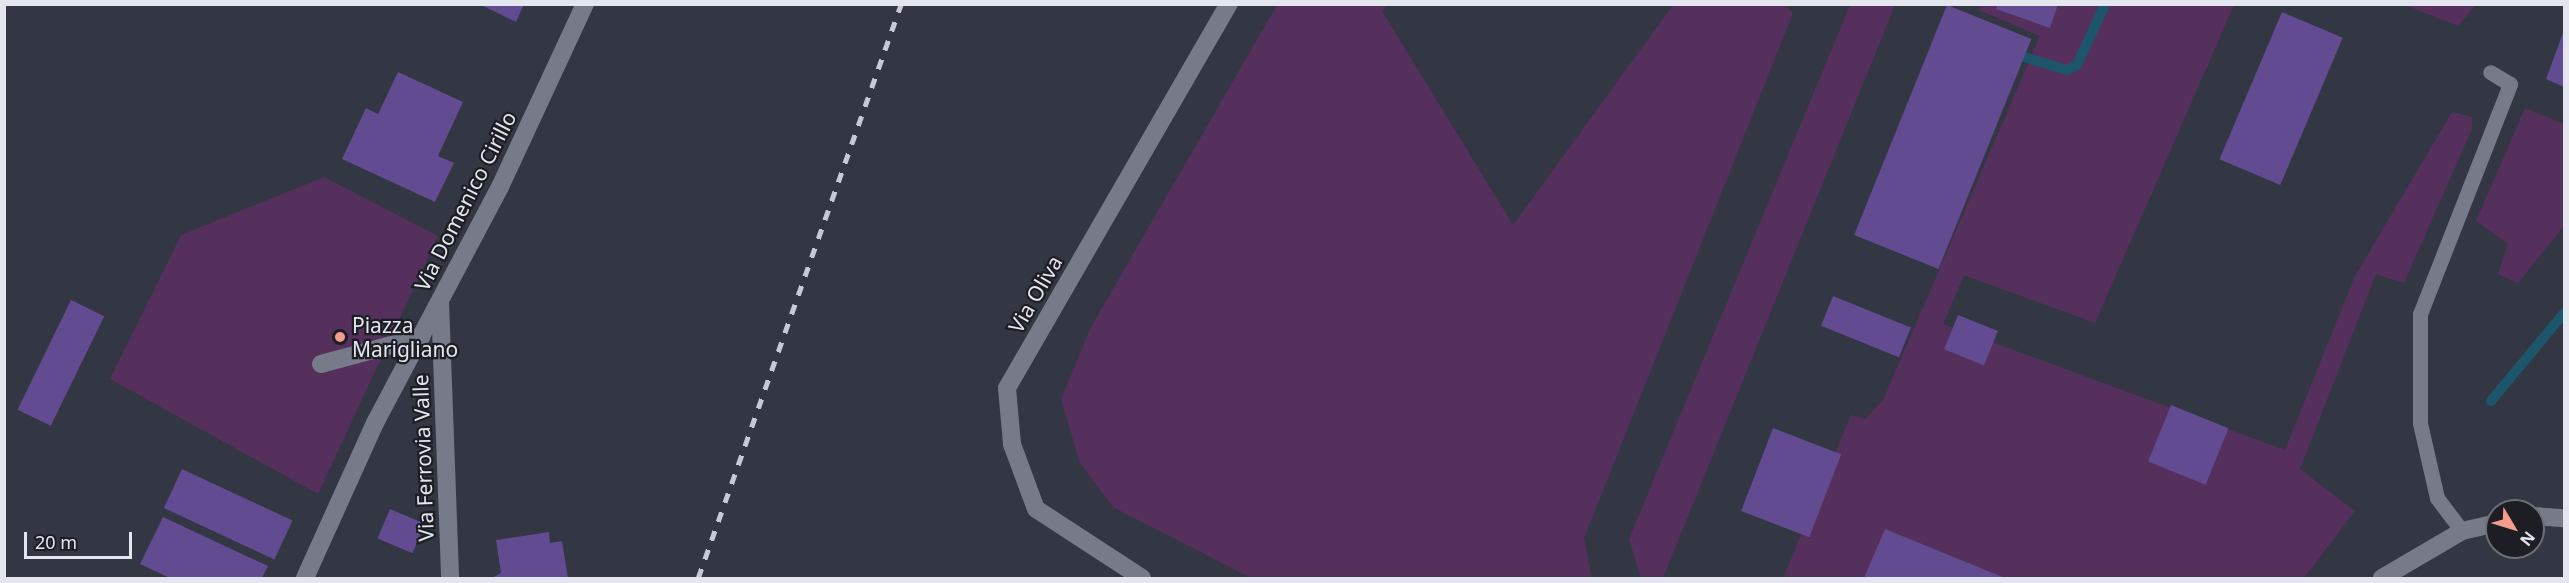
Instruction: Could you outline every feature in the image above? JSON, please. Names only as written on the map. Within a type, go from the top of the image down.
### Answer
[{"type":"street","name":"Via Domenico Cirillo","points":[[305,579],[375,423],[440,300],[585,4]]},
{"type":"street","name":"Via Oliva","points":[[1142,579],[1036,509],[1012,444],[1007,388],[1229,4]]},
{"type":"street","name":"Via Ferrovia Valle","points":[[440,300],[450,579]]},
{"type":"street","points":[[321,364],[421,337]]},
{"type":"street","points":[[2545,517],[2565,518]]},
{"type":"street","points":[[2382,579],[2462,531],[2485,526]]},
{"type":"lane","points":[[2462,531],[2437,498],[2420,423],[2420,314],[2510,84],[2490,72]]},
{"type":"shaded area","points":[[1277,5],[1387,5],[1382,11],[1513,225],[1673,5],[1786,5],[1793,13],[1584,538],[1592,578],[1251,578],[1113,507],[1080,463],[1061,399],[1091,327]]},
{"type":"shaded area","points":[[1850,5],[1895,5],[1663,578],[1641,578],[1629,539]]},
{"type":"shaded area","points":[[1982,5],[2234,5],[2095,323],[1964,275],[1943,324],[2285,450],[2355,276],[2452,112],[2472,117],[2472,129],[2404,283],[2376,274],[2300,469],[2355,511],[2304,578],[1783,578],[1851,415],[1865,419],[1883,400],[2040,36],[1979,10]]},
{"type":"shaded area","points":[[2405,5],[2476,5],[2458,26]]},
{"type":"shaded area","points":[[2525,108],[2564,124],[2564,226],[2518,283],[2498,274],[2508,244],[2476,221]]},
{"type":"shaded area","points":[[324,177],[438,236],[318,494],[110,379],[181,235]]},
{"type":"building","points":[[479,4],[524,4],[516,22]]},
{"type":"building","points":[[1998,4],[2058,4],[2050,28],[1996,9]]},
{"type":"building","points":[[1947,5],[2031,39],[1938,269],[1854,235]]},
{"type":"building","points":[[2282,12],[2343,38],[2280,185],[2219,159]]},
{"type":"building","points":[[2564,30],[2564,87],[2546,79]]},
{"type":"building","points":[[398,72],[463,102],[438,156],[454,163],[435,202],[342,159],[366,108],[378,114]]},
{"type":"building","points":[[1833,296],[1911,327],[1899,357],[1821,326]]},
{"type":"building","points":[[71,300],[104,316],[51,426],[18,410]]},
{"type":"building","points":[[1958,315],[1998,331],[1984,365],[1944,349]]},
{"type":"building","points":[[2171,405],[2228,428],[2206,485],[2148,462]]},
{"type":"building","points":[[1773,428],[1841,454],[1809,537],[1741,511]]},
{"type":"building","points":[[182,469],[293,521],[274,560],[164,508]]},
{"type":"building","points":[[390,509],[425,524],[412,553],[377,538]]},
{"type":"building","points":[[163,517],[268,566],[262,578],[170,578],[140,564]]},
{"type":"building","points":[[1885,529],[2005,578],[1864,578]]},
{"type":"building","points":[[549,532],[550,543],[562,541],[568,578],[492,578],[501,573],[496,540]]},
{"type":"waterway","points":[[2024,57],[2067,70],[2077,65],[2105,4]]},
{"type":"waterway","points":[[2491,401],[2564,313]]},
{"type":"railway","points":[[698,578],[901,4]]},
{"type":"place","name":"Piazza Marigliano","points":[[340,337]]}]
